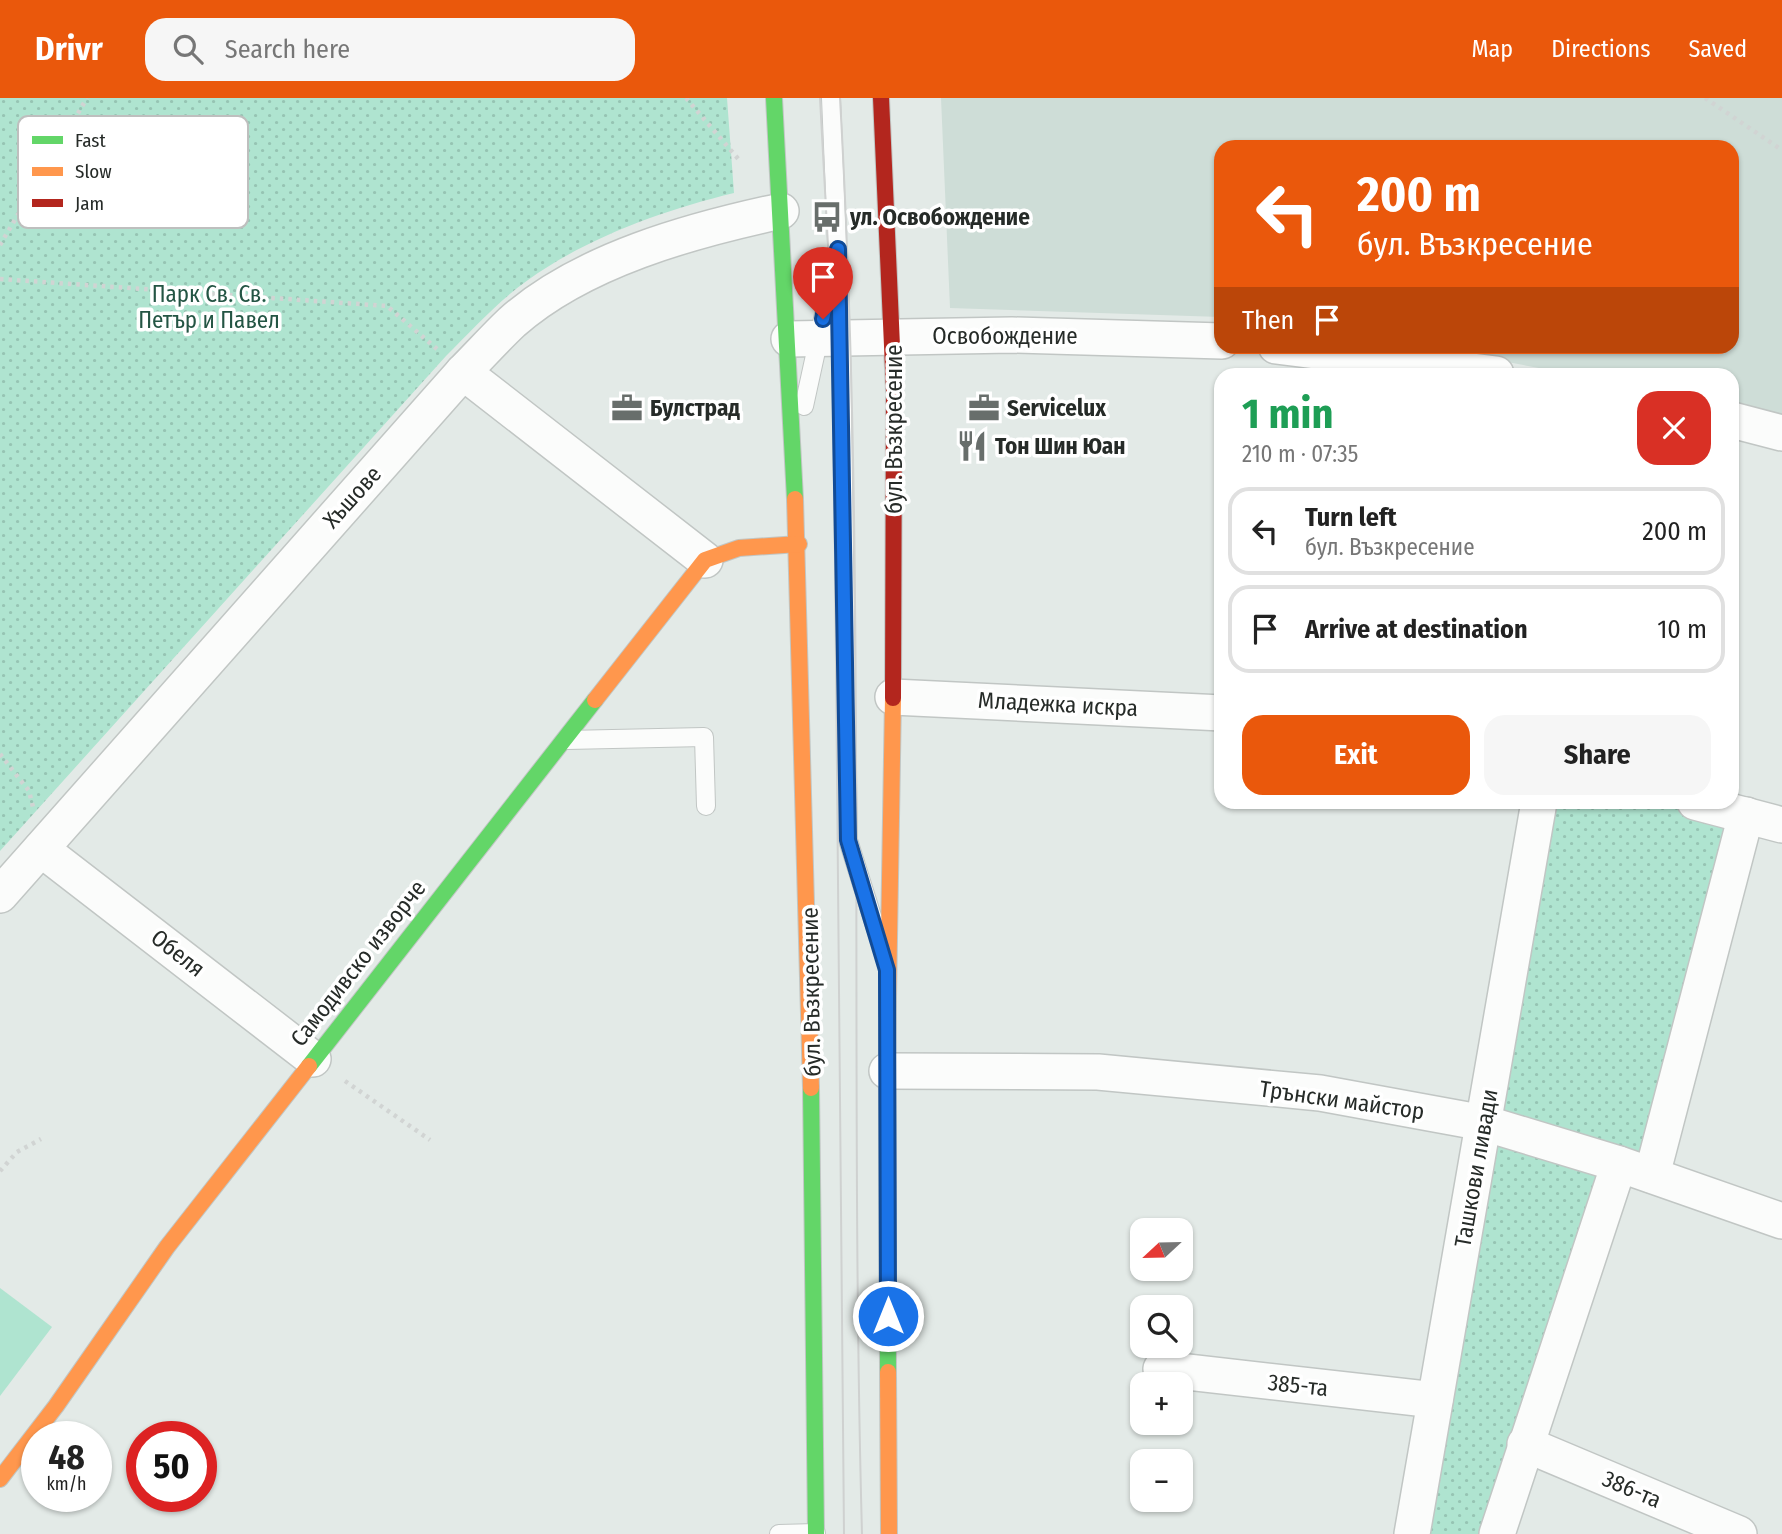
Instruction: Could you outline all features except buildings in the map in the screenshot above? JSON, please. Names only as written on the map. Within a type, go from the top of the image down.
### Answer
[{"type":"main road","name":"бул. Възкресение","points":[[774,98],[781,211],[816,338],[795,451],[813,1074],[816,1533]]},
{"type":"main road","name":"бул. Възкресение","points":[[881,98],[894,336],[893,697],[887,970],[889,1534]]},
{"type":"main road","points":[[705,560],[723,551],[745,547],[799,544]]},
{"type":"main road","name":"Самодивско изворче","points":[[0,1479],[57,1406],[167,1247],[705,560]]},
{"type":"street","name":"Хъшове","points":[[0,895],[463,372],[513,321],[587,274],[703,229],[781,211]]},
{"type":"street","name":"Освобождение","points":[[816,338],[1120,336],[1214,341]]},
{"type":"street","points":[[1339,354],[1449,368]]},
{"type":"street","points":[[463,372],[705,560]]},
{"type":"street","points":[[1739,423],[1778,426]]},
{"type":"street","name":"Младежка искра","points":[[893,697],[1214,713]]},
{"type":"street","name":"Ташкови ливади","points":[[1412,1534],[1538,809]]},
{"type":"street","points":[[1722,809],[1782,825]]},
{"type":"street","points":[[1652,1175],[1746,815]]},
{"type":"street","name":"Обеля","points":[[41,849],[313,1059]]},
{"type":"street","name":"Трънски майстор","points":[[887,1071],[1098,1072],[1320,1093],[1483,1123],[1619,1164],[1782,1221]]},
{"type":"street","points":[[1497,1534],[1619,1164]]},
{"type":"street","name":"385-та","points":[[1161,1369],[1435,1400]]},
{"type":"street","name":"386-та","points":[[1525,1444],[1739,1534]]},
{"type":"lane","name":"бул. Възкресение","points":[[795,451],[816,338],[838,249],[831,98]]},
{"type":"lane","name":"бул. Възкресение","points":[[816,338],[848,840],[887,970]]},
{"type":"lane","points":[[564,740],[704,737],[706,806]]},
{"type":"lane","points":[[779,1534],[816,1533]]},
{"type":"path","points":[[77,116],[88,98]]},
{"type":"path","points":[[686,98],[743,164]]},
{"type":"path","points":[[1705,98],[1782,150]]},
{"type":"path","points":[[0,245],[18,215]]},
{"type":"path","points":[[0,279],[387,306],[463,372]]},
{"type":"path","points":[[0,754],[29,791],[41,849]]},
{"type":"path","points":[[359,1091],[430,1140]]},
{"type":"path","points":[[0,1171],[17,1152],[41,1139]]},
{"type":"shaded area","points":[[941,98],[1782,98],[1782,416],[1739,405],[1739,368],[1539,368],[1465,354],[1739,354],[1739,140],[1214,140],[1214,317],[950,308]]},
{"type":"green space","name":"Парк Св. Св. Петър и Павел","points":[[0,98],[727,98],[734,193],[654,217],[601,238],[551,265],[495,307],[446,356],[0,851]]},
{"type":"green space","points":[[1538,809],[1722,809],[1746,815],[1652,1175],[1484,1123]]},
{"type":"green space","points":[[1487,1127],[1614,1168],[1495,1534],[1416,1534]]},
{"type":"green space","points":[[0,1288],[52,1327],[0,1396]]},
{"type":"tram line","points":[[820,98],[833,338],[844,1534]]},
{"type":"tram line","points":[[840,98],[853,457],[858,1354],[862,1534]]},
{"type":"traffic: fast","points":[[774,98],[795,499]]},
{"type":"traffic: fast","points":[[309,1066],[595,700]]},
{"type":"traffic: fast","points":[[887,1059],[888,1372]]},
{"type":"traffic: fast","points":[[811,1088],[816,1534]]},
{"type":"traffic: slow","points":[[795,499],[811,1088]]},
{"type":"traffic: slow","points":[[595,700],[705,560],[739,548],[799,544]]},
{"type":"traffic: slow","points":[[887,1059],[893,698]]},
{"type":"traffic: slow","points":[[0,1479],[56,1406],[167,1247],[309,1066]]},
{"type":"traffic: slow","points":[[888,1372],[889,1534]]},
{"type":"traffic: jam","points":[[881,98],[894,391],[893,698]]},
{"type":"place","name":"ул. Освобождение","points":[[827,217]]},
{"type":"place","name":"Булстрад","points":[[627,408]]},
{"type":"place","name":"Servicelux","points":[[984,408]]},
{"type":"place","name":"Тон Шин Юан","points":[[972,446]]},
{"type":"route","points":[[823,319],[838,249],[848,840],[887,970],[888,1316]]}]
